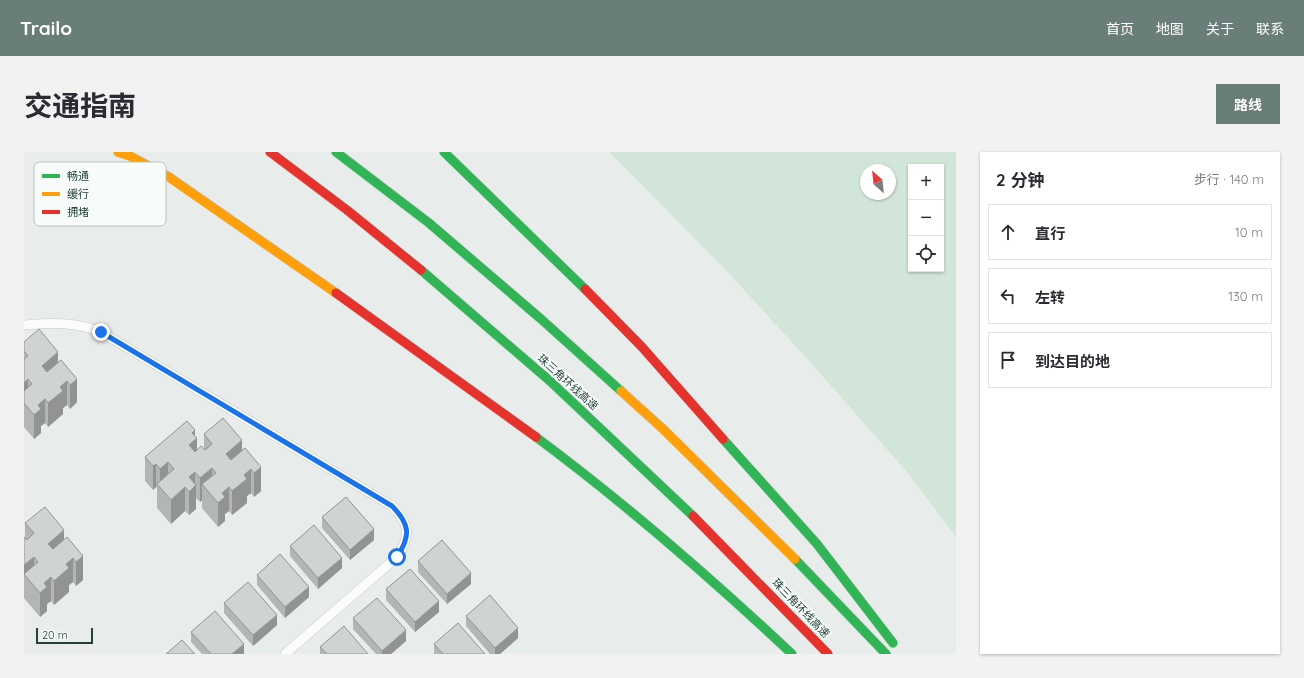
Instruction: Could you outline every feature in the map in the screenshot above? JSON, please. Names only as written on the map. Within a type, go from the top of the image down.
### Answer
[{"type":"highway","points":[[118,152],[141,162]]},
{"type":"highway","name":"珠三角环线高速","points":[[270,152],[372,230],[510,346],[712,535],[828,654]]},
{"type":"highway","points":[[336,152],[429,222],[541,319],[662,428],[798,562],[886,654]]},
{"type":"highway","points":[[444,152],[572,276],[652,359],[818,544],[901,654]]},
{"type":"highway","points":[[166,175],[484,398],[650,525],[792,654]]},
{"type":"lane","points":[[24,325],[73,323],[87,326],[101,332],[392,506],[403,517],[407,530],[405,545],[397,557],[284,654]]},
{"type":"green space","points":[[609,152],[956,152],[956,537],[907,472],[811,363],[725,269]]},
{"type":"building","points":[[39,329],[58,352],[42,366],[47,372],[61,360],[77,379],[70,385],[67,381],[60,387],[63,391],[48,403],[45,399],[38,405],[41,409],[34,415],[24,403],[24,391],[32,384],[28,379],[24,383],[24,359],[28,356],[24,351],[24,342]]},
{"type":"building","points":[[223,418],[242,440],[226,454],[231,460],[245,448],[261,467],[254,473],[251,469],[244,475],[247,479],[232,491],[229,487],[222,493],[225,497],[218,503],[202,484],[216,473],[212,468],[200,478],[195,472],[189,477],[196,485],[189,492],[185,487],[171,500],[157,484],[174,469],[168,462],[160,469],[156,464],[153,466],[145,457],[187,421],[195,430],[192,433],[197,438],[189,445],[195,452],[201,446],[205,450],[212,444],[204,434]]},
{"type":"building","points":[[346,497],[374,529],[350,550],[322,517]]},
{"type":"building","points":[[45,507],[64,530],[48,544],[53,549],[67,537],[83,556],[76,562],[73,558],[66,564],[69,568],[54,581],[51,577],[44,583],[47,587],[40,593],[24,574],[38,562],[34,557],[24,565],[24,537],[27,540],[34,533],[25,523]]},
{"type":"building","points":[[314,525],[342,558],[318,578],[290,546]]},
{"type":"building","points":[[442,540],[471,573],[447,594],[418,561]]},
{"type":"building","points":[[280,554],[309,587],[285,607],[257,575]]},
{"type":"building","points":[[410,569],[439,601],[415,622],[386,589]]},
{"type":"building","points":[[248,582],[277,615],[253,635],[224,603]]},
{"type":"building","points":[[490,595],[518,628],[495,648],[466,616]]},
{"type":"building","points":[[377,598],[406,630],[382,651],[353,618]]},
{"type":"building","points":[[215,611],[244,644],[232,654],[211,654],[191,632]]},
{"type":"building","points":[[458,623],[485,654],[443,654],[434,644]]},
{"type":"building","points":[[344,626],[368,654],[327,654],[320,647]]},
{"type":"building","points":[[182,640],[195,654],[166,654]]},
{"type":"traffic: fast","points":[[336,152],[429,223],[541,319],[621,391]]},
{"type":"traffic: fast","points":[[444,152],[585,289]]},
{"type":"traffic: fast","points":[[421,270],[550,381],[693,516]]},
{"type":"traffic: fast","points":[[536,437],[602,488],[667,542],[792,654]]},
{"type":"traffic: fast","points":[[723,439],[817,544],[893,643]]},
{"type":"traffic: fast","points":[[795,559],[886,654]]},
{"type":"traffic: slow","points":[[118,152],[141,162]]},
{"type":"traffic: slow","points":[[166,175],[336,293]]},
{"type":"traffic: slow","points":[[621,391],[662,428],[795,559]]},
{"type":"traffic: jam","points":[[270,152],[347,210],[421,270]]},
{"type":"traffic: jam","points":[[585,289],[642,347],[723,439]]},
{"type":"traffic: jam","points":[[336,293],[536,437]]},
{"type":"traffic: jam","points":[[693,516],[828,654]]},
{"type":"route","points":[[101,332],[392,506],[403,517],[407,530],[405,545],[397,557]]}]
